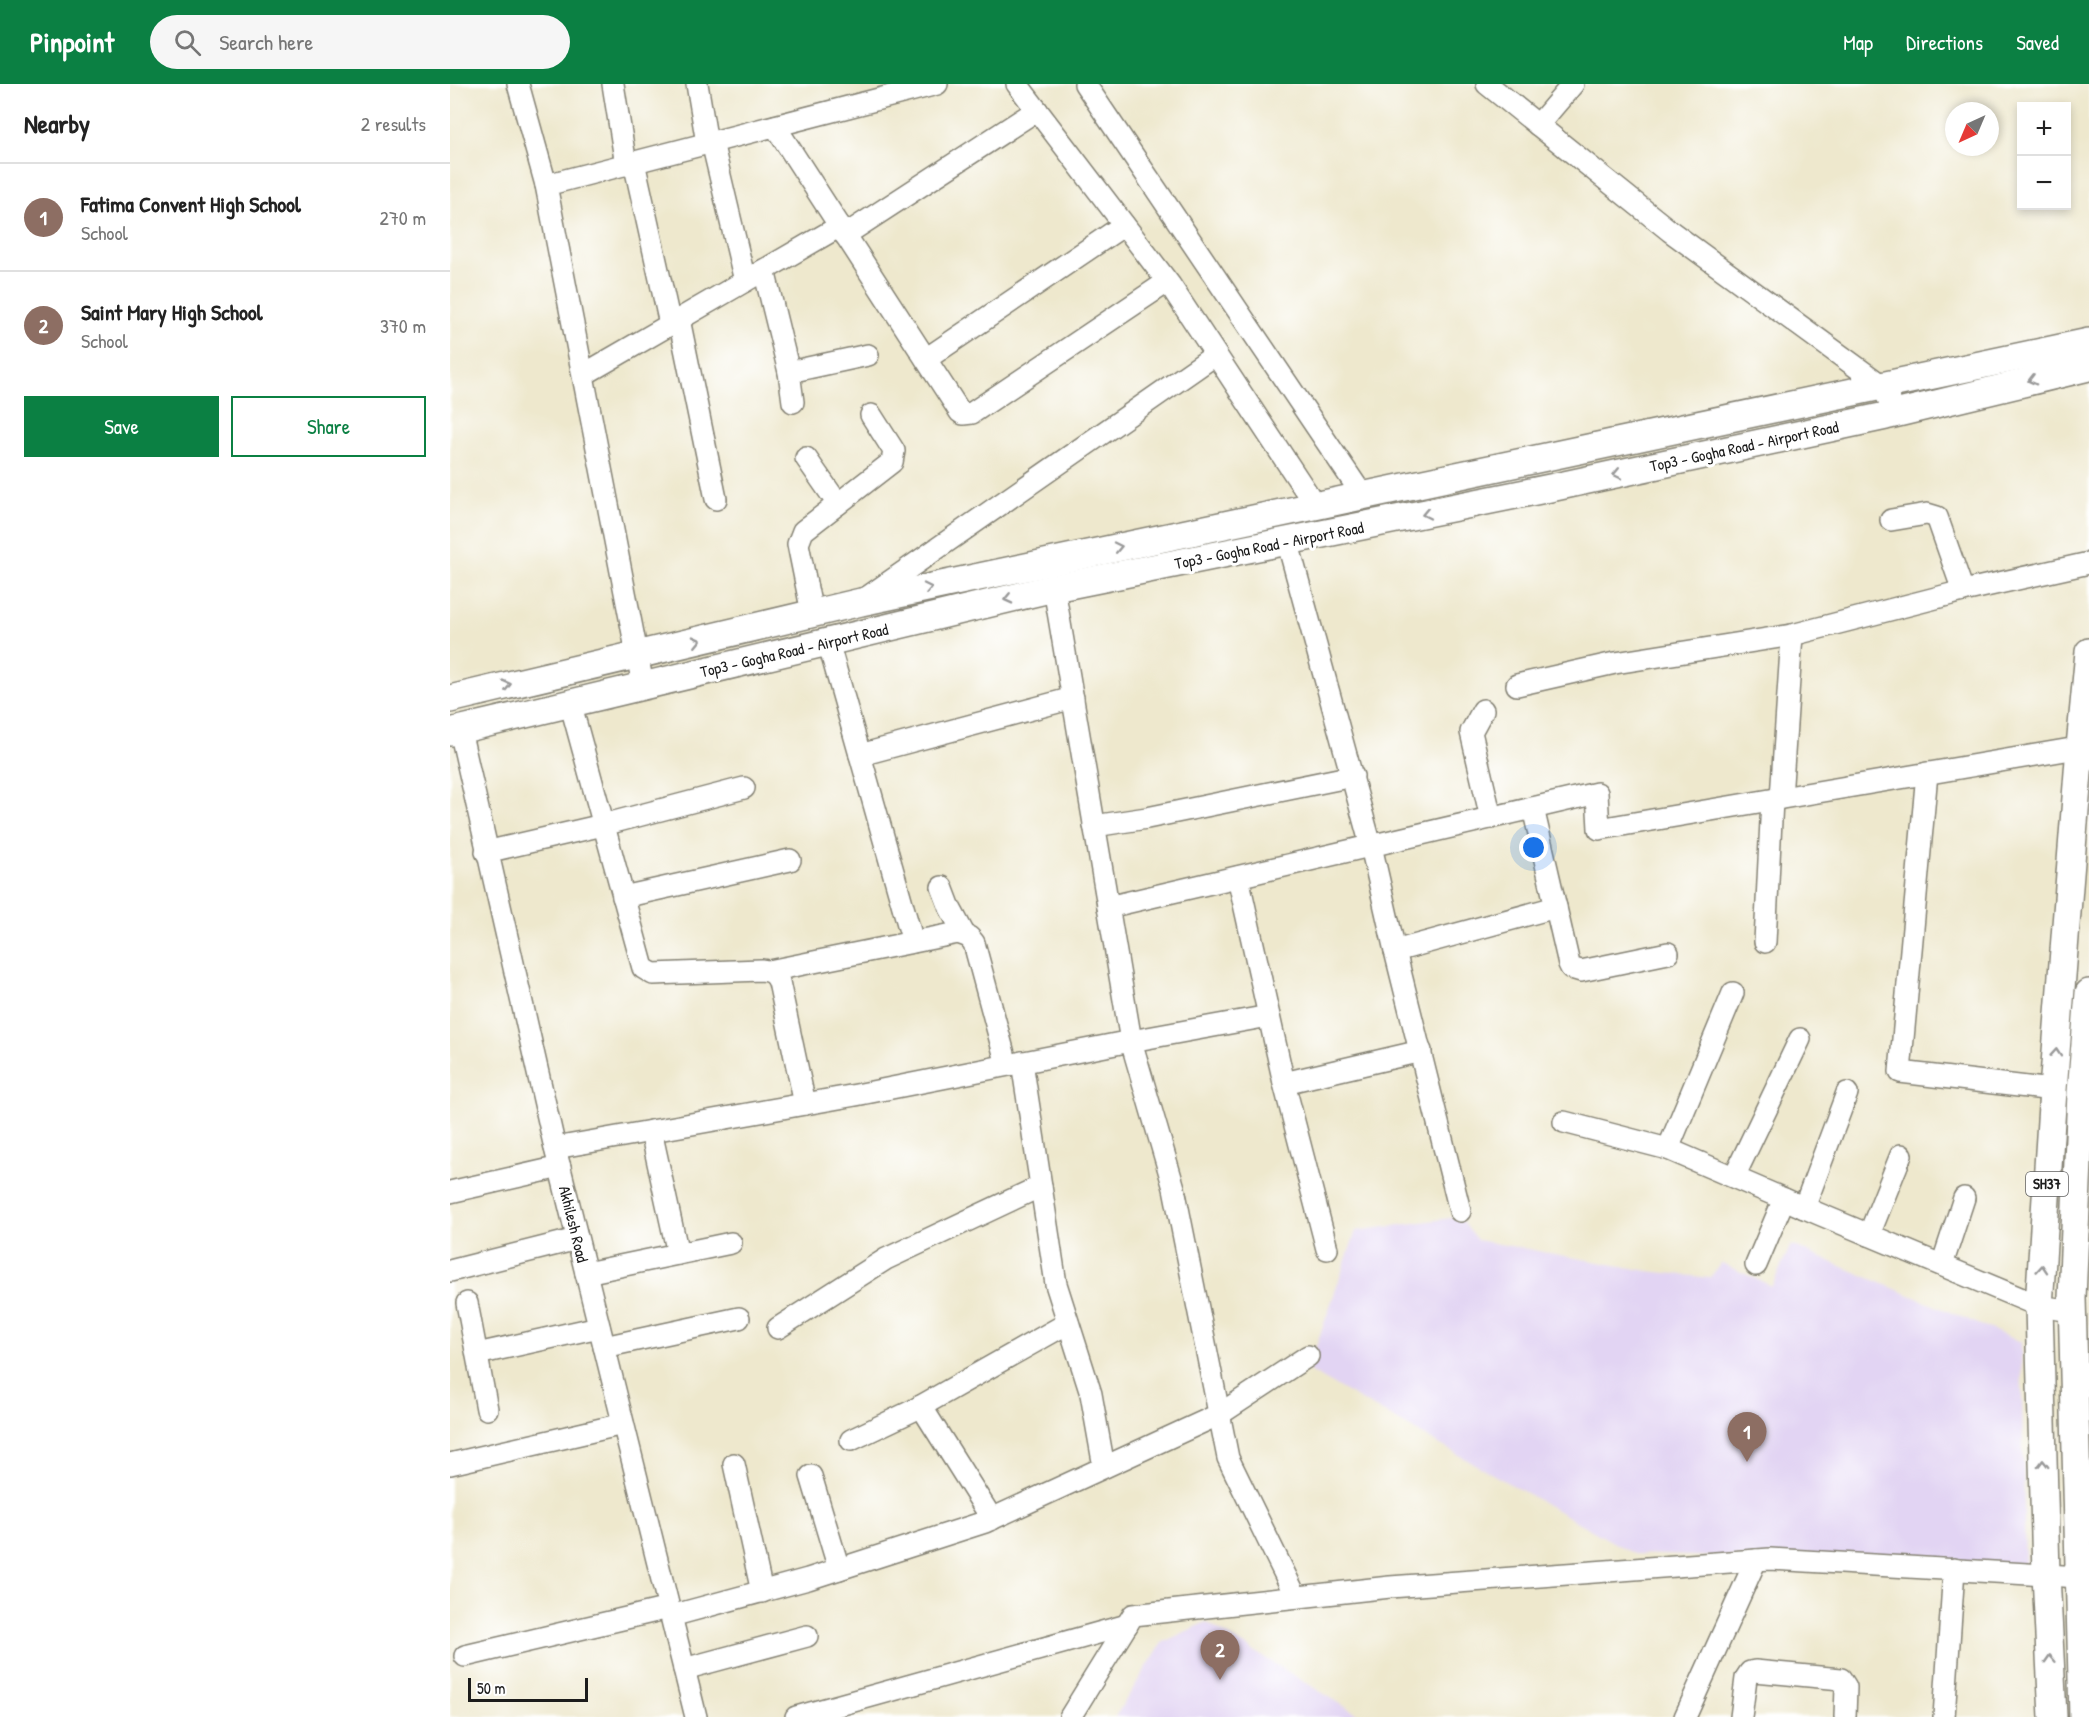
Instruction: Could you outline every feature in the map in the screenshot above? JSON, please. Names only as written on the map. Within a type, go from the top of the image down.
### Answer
[{"type":"main road","name":"Top3 - Gogha Road - Airport Road","points":[[450,699],[861,602],[2089,342]]},
{"type":"main road","name":"Top3 - Gogha Road - Airport Road","points":[[455,731],[1054,588],[1555,487],[1896,413],[2089,367]]},
{"type":"main road","name":"SH37","points":[[2053,1717],[2046,1574],[2040,1306],[2053,1090],[2084,746],[2089,652]]},
{"type":"main road","name":"SH37","points":[[2083,1717],[2080,1577],[2084,1543],[2081,1355],[2072,1311],[2081,1093],[2089,993]]},
{"type":"street","points":[[518,84],[546,185],[643,685]]},
{"type":"street","points":[[613,84],[630,163],[674,322],[716,499]]},
{"type":"street","points":[[697,84],[745,281]]},
{"type":"street","points":[[546,185],[937,84]]},
{"type":"street","points":[[1017,84],[1167,282],[1315,505]]},
{"type":"street","points":[[1085,84],[1363,496]]},
{"type":"street","points":[[1487,84],[1670,231],[1881,385],[1896,413]]},
{"type":"street","points":[[1538,125],[1573,84]]},
{"type":"street","points":[[583,375],[764,270],[842,231],[1037,110]]},
{"type":"street","points":[[775,126],[960,412],[968,414],[1167,282]]},
{"type":"street","points":[[926,360],[1124,225]]},
{"type":"street","points":[[764,270],[789,372],[793,402]]},
{"type":"street","points":[[789,372],[868,355]]},
{"type":"street","points":[[861,602],[1215,355]]},
{"type":"street","points":[[812,613],[798,544],[799,537],[892,462],[894,451],[871,415]]},
{"type":"street","points":[[806,458],[838,504]]},
{"type":"street","points":[[1891,520],[1928,514],[1937,517],[1963,591]]},
{"type":"street","points":[[1287,540],[1353,776],[1460,1210]]},
{"type":"street","points":[[1517,685],[1616,663],[1792,635],[1963,591],[2089,563]]},
{"type":"street","points":[[1054,588],[1131,1041],[1174,1188],[1228,1458],[1296,1597]]},
{"type":"street","points":[[1765,942],[1792,635]]},
{"type":"street","points":[[828,642],[913,942]]},
{"type":"street","points":[[860,755],[1073,698]]},
{"type":"street","points":[[570,702],[640,962],[647,972],[653,974],[769,971],[958,933],[964,934]]},
{"type":"street","points":[[1483,710],[1471,732],[1491,818]]},
{"type":"street","name":"Akhilesh Road","points":[[455,731],[486,852],[557,1157],[696,1717]]},
{"type":"street","points":[[1108,907],[1597,793],[1599,830],[2084,746]]},
{"type":"street","points":[[1927,773],[1900,1072],[2053,1090]]},
{"type":"street","points":[[1094,826],[1148,818],[1353,776]]},
{"type":"street","points":[[486,852],[603,825],[744,788]]},
{"type":"street","points":[[1533,808],[1569,964],[1576,971],[1668,953]]},
{"type":"street","points":[[622,897],[789,860]]},
{"type":"street","points":[[1238,877],[1284,1083],[1327,1249]]},
{"type":"street","points":[[942,887],[964,934],[974,943],[1015,1064],[1041,1186],[1056,1284],[1091,1395],[1104,1467]]},
{"type":"street","points":[[1395,951],[1556,907]]},
{"type":"street","points":[[769,971],[776,975],[779,982],[805,1104]]},
{"type":"street","points":[[1668,1149],[1733,993]]},
{"type":"street","points":[[450,1192],[557,1157],[651,1131],[1269,1016]]},
{"type":"street","points":[[1734,1177],[1800,1039]]},
{"type":"street","points":[[1284,1083],[1421,1051]]},
{"type":"street","points":[[1804,1208],[1847,1093]]},
{"type":"street","points":[[1564,1122],[1668,1149],[2040,1306],[2072,1311]]},
{"type":"street","points":[[651,1131],[678,1254]]},
{"type":"street","points":[[1869,1235],[1901,1155]]},
{"type":"street","points":[[778,1328],[886,1259],[1041,1186]]},
{"type":"street","points":[[1942,1265],[1964,1198]]},
{"type":"street","points":[[1756,1266],[1784,1199]]},
{"type":"street","points":[[450,1271],[578,1239]]},
{"type":"street","points":[[586,1273],[731,1243]]},
{"type":"street","points":[[467,1303],[487,1409]]},
{"type":"street","points":[[477,1354],[738,1318]]},
{"type":"street","points":[[851,1440],[921,1406],[1068,1323]]},
{"type":"street","points":[[465,1656],[762,1592],[992,1519],[1220,1414],[1308,1356]]},
{"type":"street","points":[[921,1406],[992,1519]]},
{"type":"street","points":[[450,1464],[623,1424]]},
{"type":"street","points":[[734,1464],[762,1592]]},
{"type":"street","points":[[811,1476],[839,1569]]},
{"type":"street","points":[[1070,1717],[1133,1615],[1390,1587],[1770,1558],[2080,1577]]},
{"type":"street","points":[[1686,1717],[1756,1560]]},
{"type":"street","points":[[1944,1717],[1954,1569]]},
{"type":"street","points":[[803,1716],[1127,1625]]},
{"type":"street","points":[[684,1669],[807,1636]]},
{"type":"street","points":[[1741,1717],[1746,1678],[1750,1672],[1755,1671],[1841,1678],[1846,1687],[1845,1717]]},
{"type":"shaded area","points":[[1459,1217],[1477,1240],[1648,1271],[1710,1278],[1721,1263],[1772,1286],[1791,1245],[2021,1342],[2025,1567],[1634,1554],[1308,1370],[1356,1231]]},
{"type":"shaded area","points":[[1206,1622],[1362,1717],[1115,1717],[1162,1643]]},
{"type":"place","name":"Fatima Convent High School","points":[[1747,1462]]},
{"type":"place","name":"Saint Mary High School","points":[[1220,1680]]}]
